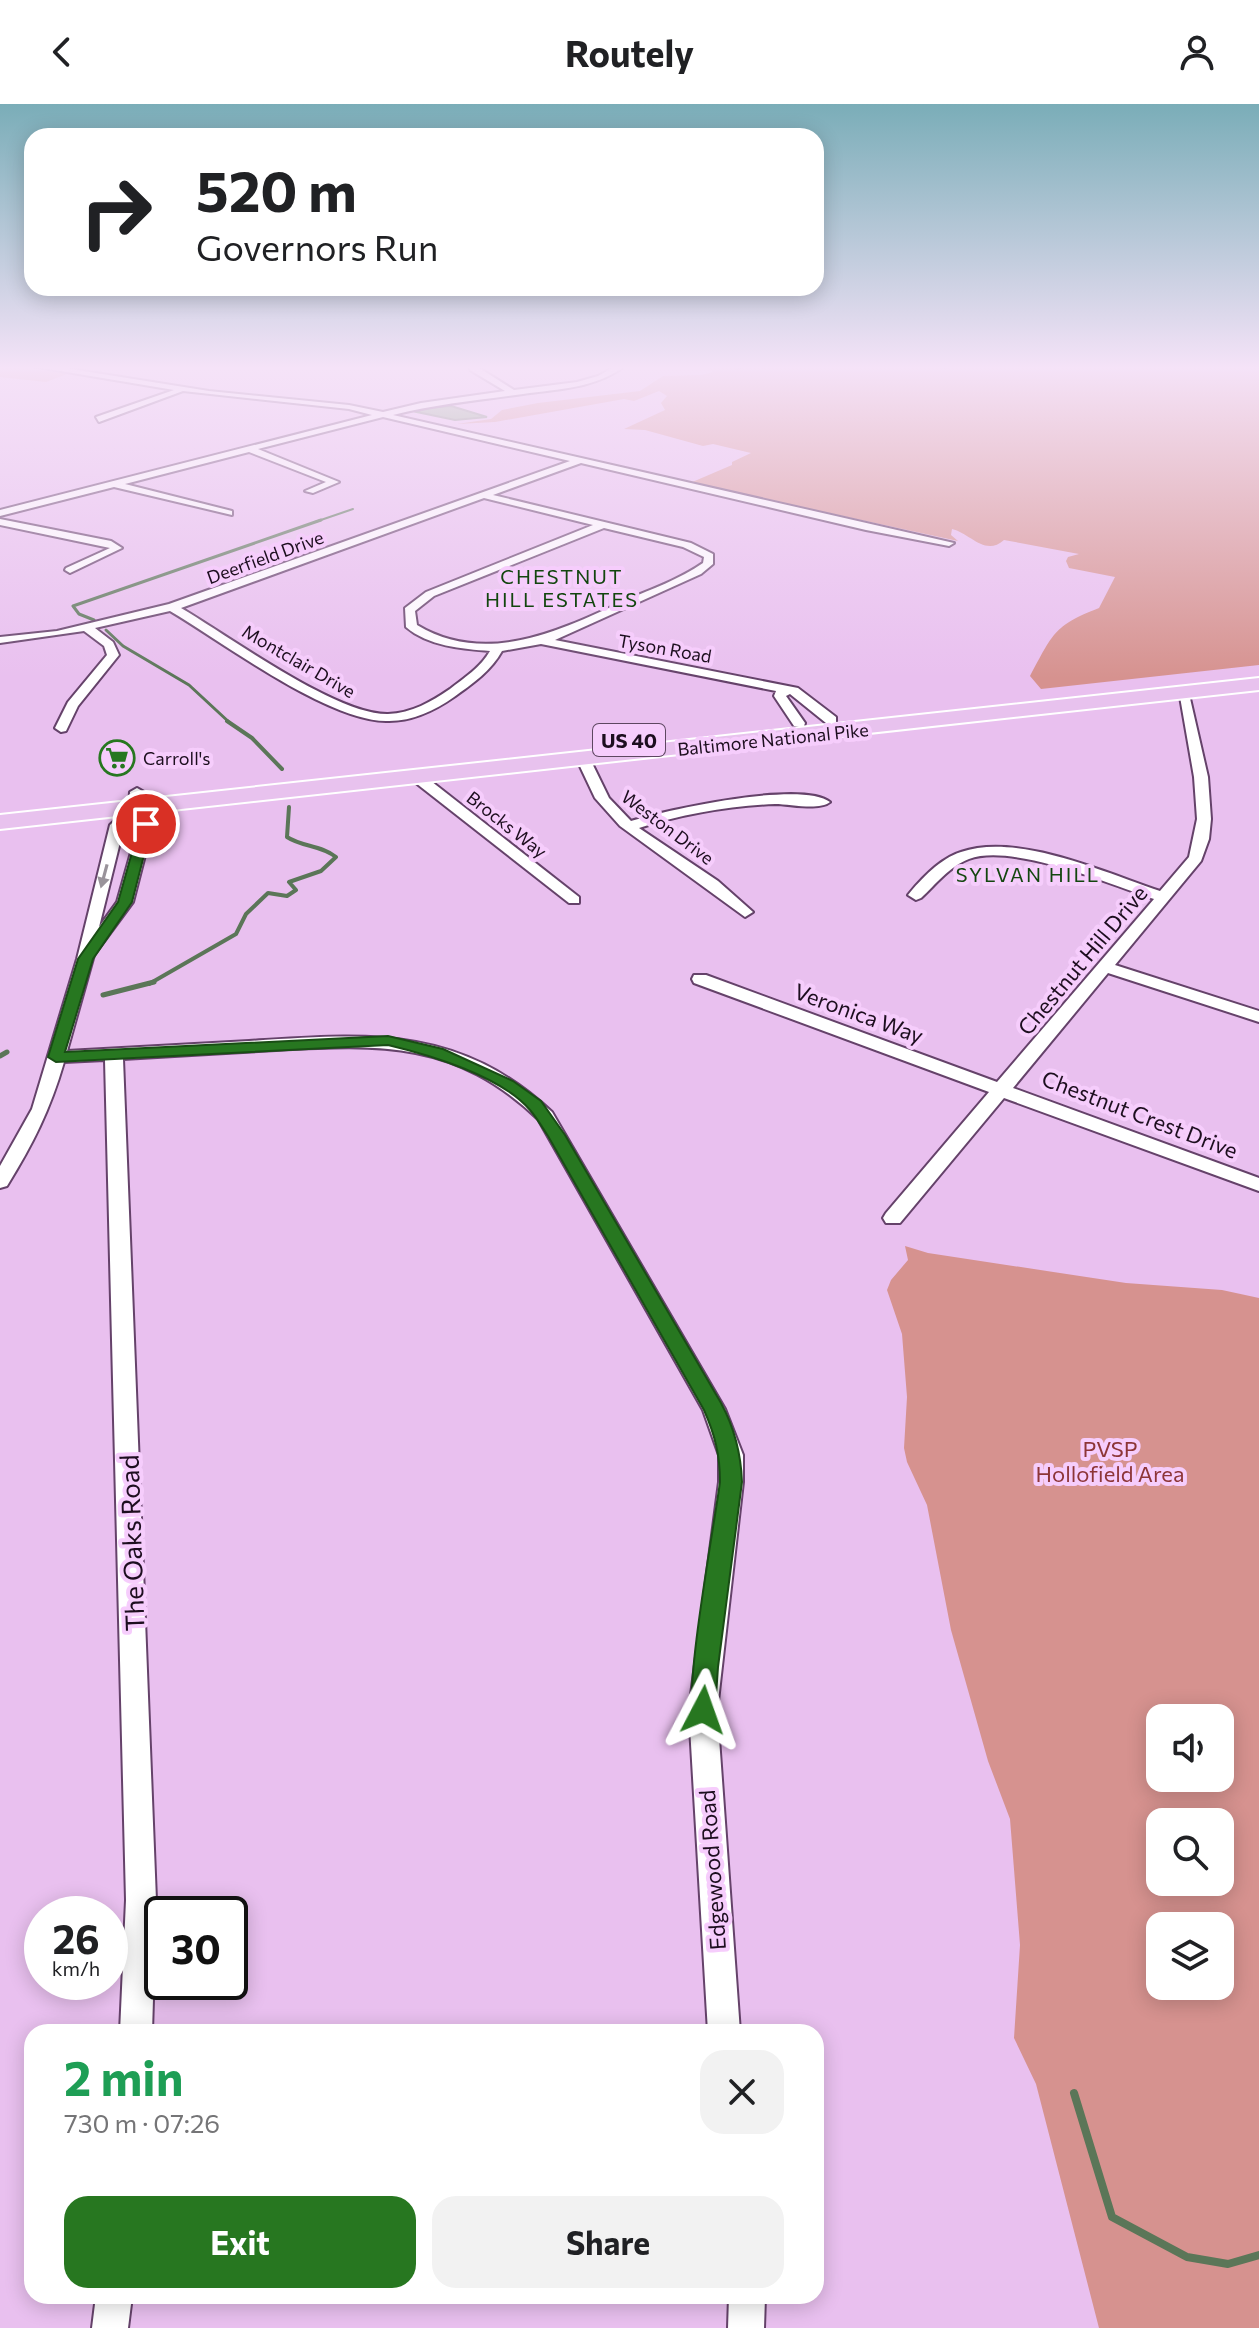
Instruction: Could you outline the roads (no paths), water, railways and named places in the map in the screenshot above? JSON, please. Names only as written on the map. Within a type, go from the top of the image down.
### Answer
[{"type":"main road","name":"Baltimore National Pike","points":[[0,822],[137,800],[799,723],[1259,678]]},
{"type":"main road","name":"Baltimore National Pike","points":[[0,806],[137,800],[417,777],[1259,684]]},
{"type":"street","points":[[0,513],[162,470]]},
{"type":"street","points":[[303,470],[334,482],[310,491]]},
{"type":"street","name":"Deerfield Drive","points":[[0,640],[87,628],[172,607],[555,470]]},
{"type":"street","points":[[619,470],[949,543]]},
{"type":"street","points":[[110,483],[229,513]]},
{"type":"street","points":[[485,496],[603,525],[697,549],[709,556],[708,564],[697,572],[541,641],[497,648],[446,642],[420,633],[412,627],[409,610],[430,594],[603,525]]},
{"type":"street","points":[[0,522],[111,544],[117,548],[70,570]]},
{"type":"street","name":"Montclair Drive","points":[[172,607],[334,706],[369,716],[417,713],[438,704],[486,665],[497,648]]},
{"type":"street","points":[[61,728],[72,705],[113,655],[109,644],[87,628]]},
{"type":"street","name":"Tyson Road","points":[[541,641],[783,688],[802,695],[831,720]]},
{"type":"street","points":[[783,688],[780,696],[799,723]]},
{"type":"street","name":"Chestnut Hill Drive","points":[[893,1218],[1196,858],[1205,830],[1203,802],[1183,694]]},
{"type":"street","name":"Weston Drive","points":[[584,760],[599,795],[612,812],[718,886],[745,912]]},
{"type":"street","name":"Brocks Way","points":[[417,777],[574,900]]},
{"type":"street","points":[[85,959],[125,902],[146,824],[137,800]]},
{"type":"street","points":[[0,1182],[41,1109],[85,959],[117,825],[137,800]]},
{"type":"street","points":[[630,826],[683,811],[784,800],[823,802]]},
{"type":"street","points":[[916,895],[968,853],[1001,851],[1037,858],[1164,897]]},
{"type":"street","points":[[1105,967],[1259,1017]]},
{"type":"street","name":"Veronica Way","points":[[700,979],[1003,1089]]},
{"type":"street","name":"Edgewood Road","points":[[56,1057],[362,1040],[404,1042],[437,1052],[507,1084],[523,1094],[545,1116],[714,1409],[731,1455],[731,1482],[703,1710],[704,1765],[723,2024]]},
{"type":"street","name":"The Oaks Road","points":[[114,1054],[141,1900],[136,2024]]},
{"type":"street","name":"Chestnut Crest Drive","points":[[1003,1089],[1259,1185]]},
{"type":"street","points":[[110,2328],[113,2304]]},
{"type":"street","points":[[746,2328],[747,2304]]},
{"type":"waterway","points":[[315,522],[353,509]]},
{"type":"waterway","points":[[94,620],[79,614],[73,606],[321,520]]},
{"type":"waterway","points":[[106,630],[123,646],[189,685],[230,723]]},
{"type":"waterway","points":[[227,721],[252,738],[282,769]]},
{"type":"waterway","points":[[151,983],[236,934],[246,914],[268,893],[287,896],[296,890],[289,882],[321,871],[336,857],[287,837],[289,807]]},
{"type":"waterway","points":[[103,995],[151,983]]},
{"type":"waterway","points":[[0,1056],[7,1052]]},
{"type":"waterway","points":[[1074,2093],[1112,2217],[1187,2257],[1228,2264],[1259,2255]]},
{"type":"place","name":"Carroll's","points":[[117,758]]},
{"type":"district","name":"CHESTNUT HILL ESTATES","points":[[562,588]]},
{"type":"district","name":"SYLVAN HILL","points":[[1028,874]]},
{"type":"park label","name":"PVSP Hollofield Area","points":[[1110,1460]]}]
